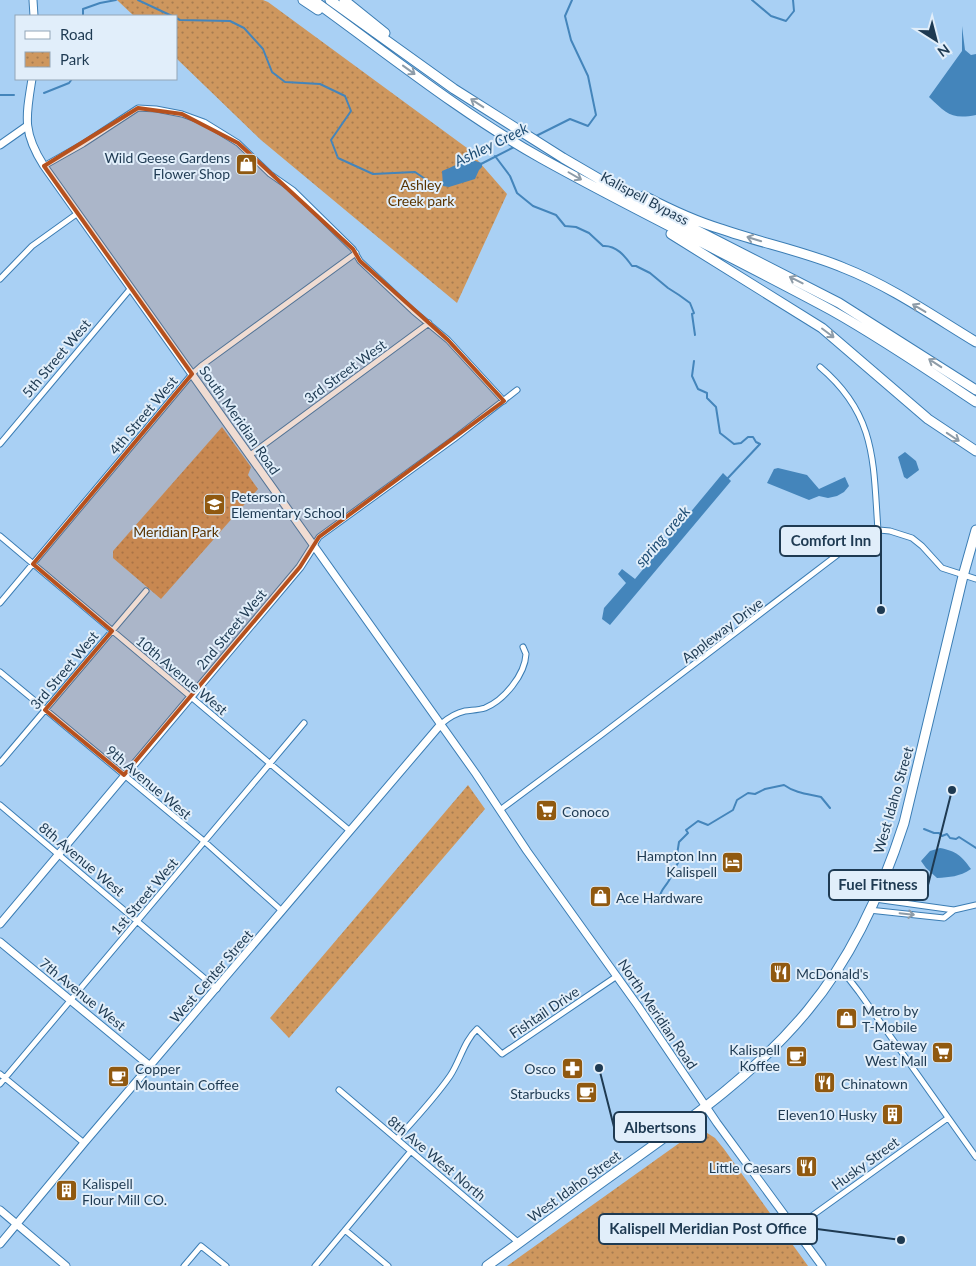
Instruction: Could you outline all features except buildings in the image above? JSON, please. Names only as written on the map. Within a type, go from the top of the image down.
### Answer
[{"type":"highway","points":[[303,0],[388,54]]},
{"type":"highway","name":"Kalispell Bypass","points":[[313,0],[446,96],[532,153],[640,212],[837,314],[976,402]]},
{"type":"highway","name":"Kalispell Bypass","points":[[330,0],[435,75],[544,146],[635,198],[838,303],[976,390]]},
{"type":"highway","points":[[344,0],[435,75]]},
{"type":"highway","points":[[598,177],[620,185],[702,223],[846,268],[900,297],[976,342]]},
{"type":"highway","points":[[640,212],[822,328],[928,419],[976,451]]},
{"type":"highway","name":"West Idaho Street","points":[[487,1266],[706,1108],[741,1079],[776,1046],[809,1009],[837,969],[853,943],[896,849],[976,530]]},
{"type":"street","points":[[33,0],[34,15]]},
{"type":"street","points":[[0,145],[27,126],[26,112],[32,80]]},
{"type":"street","points":[[44,166],[138,108],[182,114],[204,122],[238,143],[270,174],[293,190],[356,253],[360,261],[413,311],[448,340],[504,400]]},
{"type":"street","name":"South Meridian Road","points":[[27,126],[31,143],[44,166],[476,774]]},
{"type":"street","points":[[0,280],[32,246],[78,213]]},
{"type":"street","name":"4th Street West","points":[[0,603],[192,374],[356,253]]},
{"type":"street","name":"5th Street West","points":[[0,444],[123,295],[131,288]]},
{"type":"street","name":"3rd Street West","points":[[250,455],[429,324]]},
{"type":"street","points":[[820,368],[842,386],[860,415],[867,432],[873,461],[878,530],[890,531],[912,538],[942,568],[976,580]]},
{"type":"street","name":"2nd Street West","points":[[0,924],[300,567],[319,536],[454,439],[517,390]]},
{"type":"street","name":"Appleway Drive","points":[[500,810],[602,735],[844,549],[862,537],[878,530]]},
{"type":"street","name":"10th Avenue West","points":[[0,536],[350,831]]},
{"type":"street","name":"3rd Street West","points":[[0,763],[146,591]]},
{"type":"street","points":[[441,724],[463,712],[483,708],[501,696],[516,680],[524,665],[526,654],[523,647]]},
{"type":"street","name":"9th Avenue West","points":[[0,672],[205,842],[282,911]]},
{"type":"street","name":"1st Street West","points":[[0,1084],[304,723]]},
{"type":"street","name":"West Center Street","points":[[0,1244],[441,724]]},
{"type":"street","name":"North Meridian Road","points":[[476,774],[617,976],[706,1108],[822,1266]]},
{"type":"street","name":"8th Avenue West","points":[[0,805],[216,989]]},
{"type":"street","points":[[875,898],[954,910]]},
{"type":"street","points":[[869,910],[944,918],[954,910],[976,904]]},
{"type":"street","name":"7th Avenue West","points":[[0,942],[150,1066]]},
{"type":"street","points":[[837,969],[849,979],[859,992],[976,1157]]},
{"type":"street","name":"Fishtail Drive","points":[[396,1139],[433,1098],[458,1064],[471,1035],[477,1029],[502,1054],[617,976]]},
{"type":"street","points":[[0,1074],[84,1143]]},
{"type":"street","name":"8th Ave West North","points":[[340,1090],[519,1243]]},
{"type":"street","name":"Husky Street","points":[[795,1228],[948,1118]]},
{"type":"street","points":[[315,1266],[411,1151]]},
{"type":"street","points":[[0,1210],[66,1266]]},
{"type":"street","points":[[345,1230],[388,1266]]},
{"type":"street","points":[[184,1266],[202,1246],[226,1266]]},
{"type":"highlighted area","points":[[138,108],[182,114],[238,143],[353,249],[360,261],[448,340],[504,401],[319,537],[300,567],[124,775],[45,710],[112,631],[33,564],[192,374],[44,166]]},
{"type":"green space","name":"Ashley Creek park","points":[[117,0],[263,0],[467,148],[507,194],[457,303],[261,140],[178,60],[178,15],[133,15]]},
{"type":"green space","name":"Meridian Park","points":[[222,427],[251,467],[248,475],[258,489],[161,599],[113,558],[113,551]]},
{"type":"green space","points":[[468,785],[485,809],[289,1038],[270,1018]]},
{"type":"green space","points":[[704,1131],[715,1138],[724,1149],[808,1266],[507,1266],[692,1134]]},
{"type":"water","points":[[962,26],[965,50],[971,55],[976,54],[976,115],[960,117],[949,114],[929,97],[962,51]]},
{"type":"water","points":[[472,160],[482,163],[482,167],[475,179],[449,187],[443,186],[442,171]]},
{"type":"water","points":[[905,452],[916,461],[919,470],[907,479],[904,477],[898,457]]},
{"type":"water","points":[[778,468],[807,475],[819,489],[845,477],[849,486],[837,496],[828,498],[819,496],[809,500],[767,483],[774,469]]},
{"type":"water","points":[[723,473],[731,481],[610,625],[602,619],[604,608],[626,583],[618,574],[622,569],[635,579]]},
{"type":"water","points":[[940,848],[958,855],[971,869],[958,875],[937,878],[921,861],[930,851]]},
{"type":"waterway","name":"Ashley Creek","points":[[83,15],[83,9],[116,0]]},
{"type":"waterway","name":"Ashley Creek","points":[[138,0],[170,15]]},
{"type":"waterway","name":"Ashley Creek","points":[[534,137],[570,119],[588,126],[596,115],[588,76],[571,40],[565,16],[572,0]]},
{"type":"waterway","name":"Ashley Creek","points":[[752,0],[771,16],[786,21],[794,11],[793,0]]},
{"type":"waterway","name":"Ashley Creek","points":[[178,19],[230,21],[244,28],[263,49],[272,72],[285,82],[320,84],[345,96],[351,111],[331,140],[338,158],[373,174],[415,172],[434,185],[445,181]]},
{"type":"waterway","name":"Ashley Creek","points":[[44,93],[69,83],[71,80]]},
{"type":"waterway","name":"Ashley Creek","points":[[0,95],[14,95]]},
{"type":"waterway","name":"Ashley Creek","points":[[481,164],[514,147]]},
{"type":"waterway","name":"spring creek","points":[[495,156],[510,176],[517,193],[533,206],[556,215],[565,226],[576,227],[589,233],[603,246],[616,249],[632,266],[650,273],[690,303],[694,313],[692,314],[695,335]]},
{"type":"waterway","name":"spring creek","points":[[694,361],[692,376],[698,389],[707,393],[707,398],[716,407],[720,433],[734,444],[741,443],[748,437],[753,437],[760,444],[727,479]]},
{"type":"waterway","name":"spring creek","points":[[660,896],[678,863],[676,861],[679,842],[688,833],[686,830],[698,821],[708,825],[733,810],[737,800],[748,793],[755,794],[765,789],[784,785],[797,792],[821,797],[830,808]]},
{"type":"waterway","name":"spring creek","points":[[924,829],[939,833],[942,836],[947,834],[950,838],[956,839],[959,837],[976,848]]},
{"type":"place","name":"Wild Geese Gardens Flower Shop","points":[[246,165]]},
{"type":"place","name":"Peterson Elementary School","points":[[215,504]]},
{"type":"place","name":"Comfort Inn","points":[[881,610]]},
{"type":"place","name":"Fuel Fitness","points":[[952,790]]},
{"type":"place","name":"Conoco","points":[[546,811]]},
{"type":"place","name":"Hampton Inn Kalispell","points":[[733,863]]},
{"type":"place","name":"Ace Hardware","points":[[600,897]]},
{"type":"place","name":"McDonald's","points":[[780,973]]},
{"type":"place","name":"Metro by T-Mobile","points":[[846,1018]]},
{"type":"place","name":"Gateway West Mall","points":[[943,1052]]},
{"type":"place","name":"Kalispell Koffee","points":[[796,1057]]},
{"type":"place","name":"Osco","points":[[572,1068]]},
{"type":"place","name":"Albertsons","points":[[599,1068]]},
{"type":"place","name":"Copper Mountain Coffee","points":[[119,1076]]},
{"type":"place","name":"Chinatown","points":[[825,1083]]},
{"type":"place","name":"Starbucks","points":[[586,1093]]},
{"type":"place","name":"Eleven10 Husky","points":[[893,1114]]},
{"type":"place","name":"Little Caesars","points":[[807,1167]]},
{"type":"place","name":"Kalispell Flour Mill CO.","points":[[66,1191]]},
{"type":"place","name":"Kalispell Meridian Post Office","points":[[901,1240]]}]
